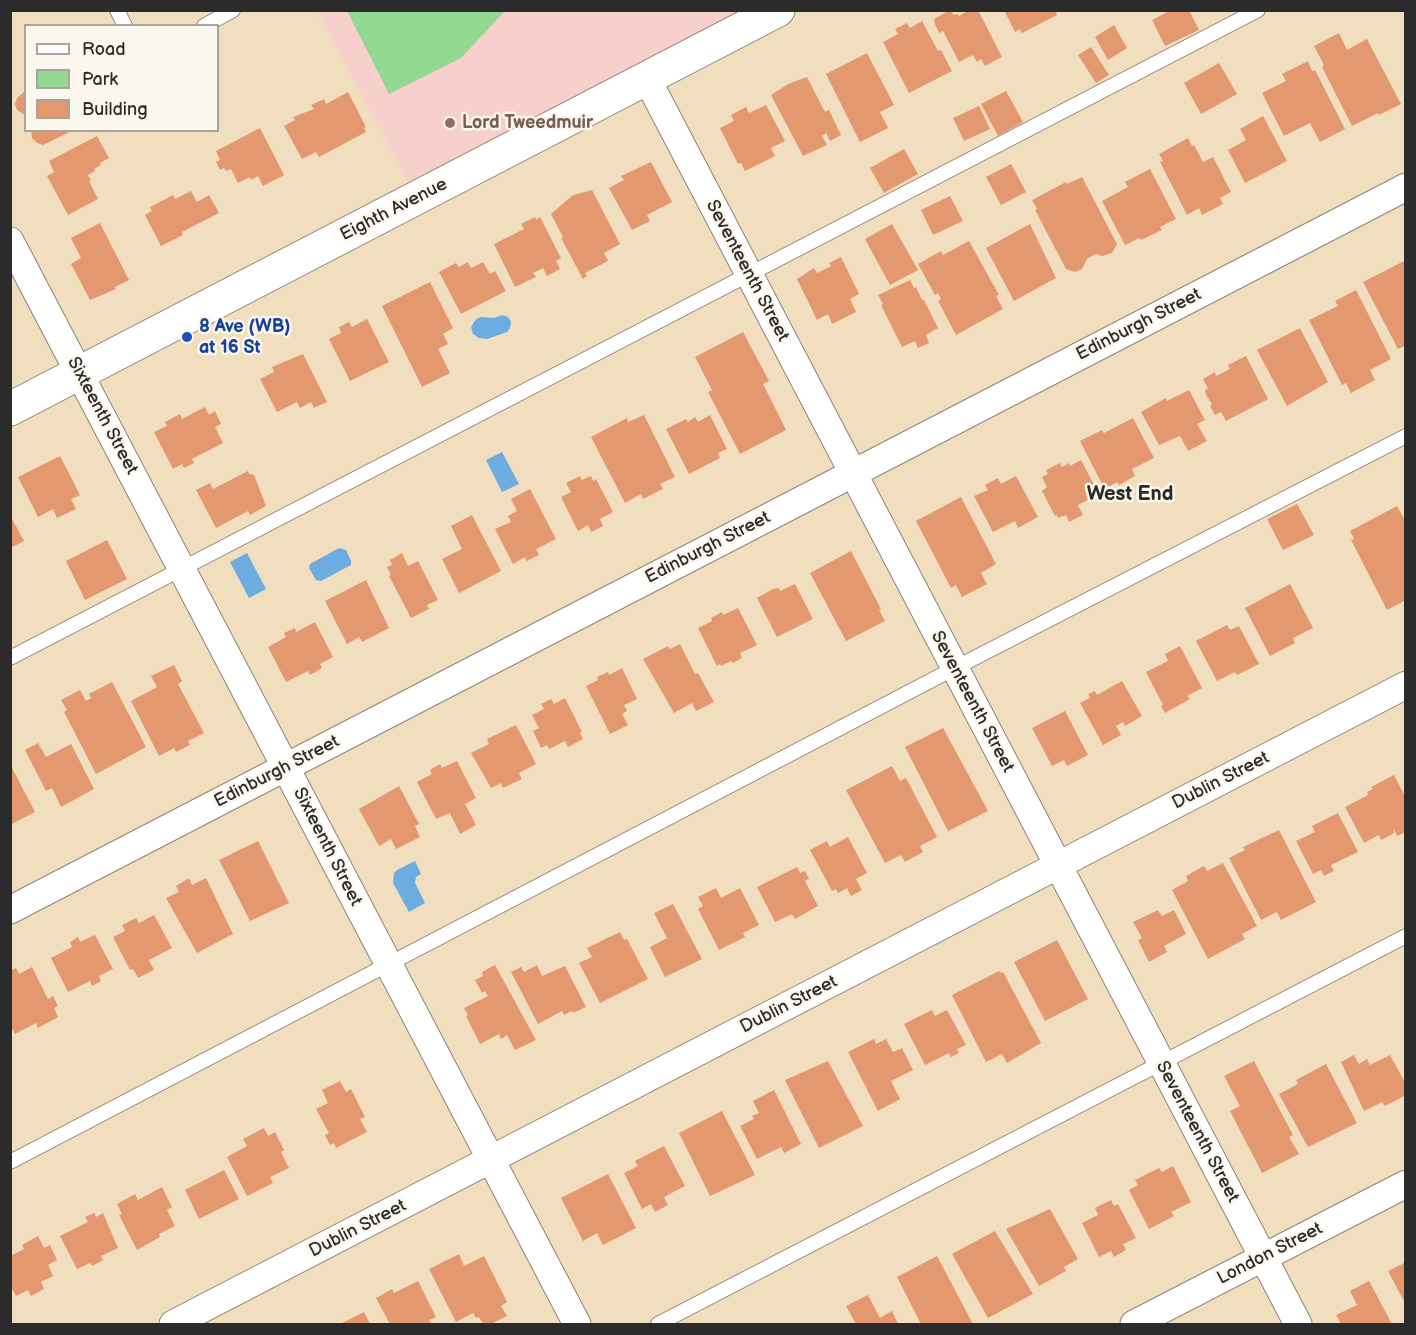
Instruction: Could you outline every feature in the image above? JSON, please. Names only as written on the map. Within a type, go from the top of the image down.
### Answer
[{"type":"street","name":"Eighth Avenue","points":[[10,409],[778,10]]},
{"type":"street","name":"Seventeenth Street","points":[[647,79],[1298,1324]]},
{"type":"street","name":"Edinburgh Street","points":[[10,910],[1406,187]]},
{"type":"street","name":"Sixteenth Street","points":[[10,241],[577,1324]]},
{"type":"street","name":"Dublin Street","points":[[173,1324],[1406,685]]},
{"type":"street","name":"London Street","points":[[1134,1324],[1406,1184]]},
{"type":"lane","points":[[117,10],[124,24]]},
{"type":"lane","points":[[208,24],[233,10]]},
{"type":"lane","points":[[10,658],[1258,10]]},
{"type":"lane","points":[[10,1162],[955,668],[1406,436]]},
{"type":"lane","points":[[658,1324],[1406,936]]},
{"type":"shaded area","name":"Lord Tweedmuir","points":[[317,11],[742,11],[408,183]]},
{"type":"green space","points":[[347,11],[505,11],[461,58],[389,94]]},
{"type":"water","points":[[502,315],[508,317],[511,322],[507,332],[487,339],[473,334],[471,327],[476,319]]},
{"type":"water","points":[[502,452],[519,484],[502,492],[486,460]]},
{"type":"water","points":[[339,548],[346,550],[351,565],[321,581],[316,580],[309,568],[310,564]]},
{"type":"water","points":[[247,553],[266,589],[249,598],[230,562]]},
{"type":"water","points":[[415,861],[421,874],[416,877],[415,883],[425,903],[409,912],[393,883],[394,873]]},
{"type":"building","points":[[950,10],[954,15],[959,16],[969,10],[978,10],[1002,57],[985,66],[981,59],[977,62],[973,55],[959,62],[943,31],[939,33],[934,19]]},
{"type":"building","points":[[1004,10],[1055,10],[1057,15],[1022,33],[1020,29],[1015,32]]},
{"type":"building","points":[[1171,10],[1189,10],[1199,30],[1165,46],[1152,20]]},
{"type":"building","points":[[922,21],[952,71],[909,93],[883,42],[898,34],[895,29],[907,23],[910,28]]},
{"type":"building","points":[[1114,25],[1127,48],[1108,60],[1095,37]]},
{"type":"building","points":[[1339,33],[1347,50],[1367,39],[1401,104],[1352,126],[1314,46]]},
{"type":"building","points":[[1091,47],[1109,75],[1096,83],[1078,55]]},
{"type":"building","points":[[867,53],[894,105],[880,112],[888,128],[860,142],[826,74]]},
{"type":"building","points":[[1308,61],[1312,71],[1315,70],[1345,129],[1320,142],[1310,123],[1284,136],[1262,93],[1286,81],[1282,74]]},
{"type":"building","points":[[1219,63],[1237,94],[1201,114],[1184,83]]},
{"type":"building","points":[[807,77],[825,112],[829,110],[841,135],[830,141],[826,133],[822,136],[827,145],[803,156],[771,95],[788,84]]},
{"type":"building","points":[[1006,91],[1023,122],[998,136],[981,104]]},
{"type":"building","points":[[24,92],[24,115],[17,110],[15,104],[17,98]]},
{"type":"building","points":[[348,92],[366,127],[364,128],[366,132],[319,157],[316,152],[302,159],[284,126],[295,120],[293,117],[314,109],[311,105],[324,99],[326,104]]},
{"type":"building","points":[[766,105],[785,141],[771,148],[775,156],[745,171],[741,163],[738,164],[720,128],[734,121],[731,115],[746,107],[749,113]]},
{"type":"building","points":[[979,106],[990,129],[964,141],[953,118]]},
{"type":"building","points":[[1263,116],[1287,161],[1245,183],[1228,150],[1246,140],[1240,129]]},
{"type":"building","points":[[260,128],[284,175],[263,186],[258,176],[238,183],[231,169],[220,170],[216,162],[220,160],[216,151]]},
{"type":"building","points":[[31,132],[70,132],[43,145],[32,138]]},
{"type":"building","points":[[97,136],[109,158],[88,175],[98,199],[68,215],[47,176],[54,172],[49,161]]},
{"type":"building","points":[[1188,138],[1203,162],[1213,157],[1231,192],[1220,198],[1223,204],[1202,215],[1199,208],[1187,215],[1160,162],[1163,161],[1159,154]]},
{"type":"building","points":[[904,149],[918,174],[884,193],[870,168]]},
{"type":"building","points":[[651,162],[672,202],[647,215],[650,221],[632,230],[609,188],[624,180],[621,176]]},
{"type":"building","points":[[1011,164],[1026,192],[1001,205],[986,177]]},
{"type":"building","points":[[1150,169],[1176,219],[1160,227],[1162,230],[1125,245],[1102,201],[1128,187],[1125,182]]},
{"type":"building","points":[[1082,177],[1117,244],[1112,253],[1102,256],[1096,254],[1087,259],[1082,269],[1075,272],[1066,269],[1032,200],[1066,182],[1067,184]]},
{"type":"building","points":[[592,190],[620,244],[604,253],[608,261],[585,273],[587,276],[583,279],[551,214],[573,195]]},
{"type":"building","points":[[191,191],[197,202],[209,195],[219,213],[161,246],[145,215],[152,211],[150,207],[173,195],[175,199]]},
{"type":"building","points":[[950,196],[963,221],[933,235],[921,210]]},
{"type":"building","points":[[535,217],[536,220],[540,217],[561,258],[556,261],[560,269],[547,276],[543,268],[533,273],[536,277],[515,287],[494,244],[524,229],[521,224]]},
{"type":"building","points":[[100,223],[129,280],[115,287],[116,289],[90,300],[71,264],[81,258],[71,238]]},
{"type":"building","points":[[892,224],[918,270],[890,285],[865,239]]},
{"type":"building","points":[[1030,224],[1056,278],[1014,301],[986,248]]},
{"type":"building","points":[[969,241],[999,295],[996,296],[1003,309],[956,335],[938,301],[941,299],[938,293],[935,295],[918,264],[941,251],[943,255]]},
{"type":"building","points":[[841,257],[859,294],[850,299],[856,312],[832,324],[828,314],[817,320],[797,279],[814,268],[817,273],[831,266],[829,263]]},
{"type":"building","points":[[1406,260],[1406,345],[1398,349],[1363,282]]},
{"type":"building","points":[[468,262],[471,268],[483,262],[490,274],[495,271],[506,291],[461,314],[439,272],[456,263],[459,267]]},
{"type":"building","points":[[910,280],[924,300],[938,328],[926,335],[929,343],[918,348],[915,341],[902,347],[878,295]]},
{"type":"building","points":[[430,282],[453,328],[443,334],[448,344],[438,349],[450,373],[422,387],[382,306]]},
{"type":"building","points":[[1356,290],[1391,359],[1370,370],[1375,380],[1351,393],[1346,383],[1342,385],[1309,320],[1338,306],[1335,301]]},
{"type":"building","points":[[367,319],[389,362],[350,381],[329,339],[341,333],[339,327],[349,322],[352,327]]},
{"type":"building","points":[[1300,328],[1328,382],[1287,406],[1257,350]]},
{"type":"building","points":[[743,332],[769,381],[763,384],[786,430],[740,454],[708,392],[712,390],[695,357]]},
{"type":"building","points":[[303,354],[327,402],[314,408],[311,402],[300,408],[297,402],[277,412],[260,379],[274,372],[272,367]]},
{"type":"building","points":[[1246,356],[1268,399],[1226,421],[1221,412],[1215,415],[1210,406],[1212,404],[1206,395],[1205,390],[1208,389],[1203,379],[1215,372],[1216,376],[1230,369],[1228,365]]},
{"type":"building","points":[[1189,390],[1205,420],[1197,424],[1207,441],[1188,451],[1180,436],[1159,445],[1141,412],[1166,398],[1167,401]]},
{"type":"building","points":[[205,407],[209,415],[215,411],[221,424],[215,427],[223,443],[192,459],[194,463],[184,468],[182,464],[173,469],[154,432],[167,426],[165,422],[180,414],[182,419]]},
{"type":"building","points":[[644,415],[675,477],[660,484],[663,489],[643,499],[641,494],[625,503],[591,437],[627,418],[628,422]]},
{"type":"building","points":[[710,415],[727,449],[718,453],[720,458],[689,474],[666,429],[686,419],[688,422],[695,417],[698,422]]},
{"type":"building","points":[[1133,418],[1154,458],[1132,469],[1135,476],[1119,485],[1117,482],[1108,487],[1105,483],[1102,484],[1080,441],[1102,430],[1104,433]]},
{"type":"building","points":[[60,456],[80,495],[71,499],[76,509],[57,518],[53,509],[38,517],[18,477]]},
{"type":"building","points":[[1081,460],[1099,494],[1078,505],[1083,515],[1069,522],[1066,515],[1058,518],[1057,515],[1055,516],[1042,491],[1047,487],[1042,477],[1048,474],[1046,470],[1060,463],[1062,467],[1069,463],[1070,466]]},
{"type":"building","points":[[248,471],[249,474],[254,475],[266,506],[250,515],[248,511],[216,528],[196,490],[210,483],[213,489]]},
{"type":"building","points":[[580,476],[582,480],[591,476],[593,481],[596,479],[613,512],[600,519],[603,526],[591,532],[588,525],[578,531],[561,497],[571,492],[566,483]]},
{"type":"building","points":[[1016,476],[1038,517],[1018,528],[1015,521],[993,532],[974,496],[988,490],[985,485],[998,478],[1001,484]]},
{"type":"building","points":[[530,489],[556,539],[536,549],[539,555],[527,561],[525,557],[513,564],[495,529],[511,522],[508,516],[517,511],[511,499]]},
{"type":"building","points":[[961,497],[996,564],[981,573],[987,584],[962,597],[956,585],[951,588],[916,521]]},
{"type":"building","points":[[1297,504],[1314,535],[1283,550],[1267,519]]},
{"type":"building","points":[[1397,506],[1406,522],[1406,600],[1387,610],[1351,540],[1354,539],[1350,531]]},
{"type":"building","points":[[10,515],[24,541],[10,548]]},
{"type":"building","points":[[472,515],[501,571],[459,593],[442,559],[462,549],[451,526]]},
{"type":"building","points":[[107,540],[127,579],[85,600],[66,561]]},
{"type":"building","points":[[851,551],[885,621],[846,641],[810,573]]},
{"type":"building","points":[[402,553],[408,566],[418,561],[438,600],[427,605],[429,609],[411,618],[389,576],[391,575],[387,567],[392,565],[390,560]]},
{"type":"building","points":[[366,580],[389,628],[362,642],[359,637],[347,644],[325,601]]},
{"type":"building","points":[[795,584],[813,619],[777,637],[757,598],[773,589],[779,588],[780,591]]},
{"type":"building","points":[[1290,584],[1313,628],[1293,638],[1295,643],[1270,656],[1245,608]]},
{"type":"building","points":[[738,608],[757,645],[740,653],[742,658],[733,663],[731,661],[717,666],[698,628],[712,621],[711,618],[722,612],[723,615]]},
{"type":"building","points":[[315,622],[333,657],[320,664],[322,668],[310,675],[308,671],[286,682],[268,647],[286,637],[284,633],[295,628],[296,632]]},
{"type":"building","points":[[1227,625],[1230,630],[1239,626],[1259,664],[1237,675],[1235,672],[1217,681],[1196,641]]},
{"type":"building","points":[[680,644],[695,674],[698,673],[714,702],[696,711],[692,703],[674,713],[643,659],[668,646],[670,649]]},
{"type":"building","points":[[1180,646],[1202,688],[1187,696],[1190,699],[1165,713],[1146,672],[1168,661],[1165,654]]},
{"type":"building","points":[[174,665],[182,681],[178,684],[204,733],[188,741],[190,745],[176,752],[174,748],[159,756],[131,701],[157,687],[151,676]]},
{"type":"building","points":[[622,668],[637,699],[624,705],[627,711],[622,714],[628,725],[610,734],[586,686],[598,680],[597,677],[608,672],[609,675]]},
{"type":"building","points":[[1122,681],[1142,716],[1125,726],[1123,722],[1116,726],[1121,735],[1103,745],[1080,703],[1090,698],[1088,694],[1095,691],[1097,695]]},
{"type":"building","points":[[112,682],[146,747],[96,774],[64,712],[67,710],[61,700],[80,690],[86,701],[91,698],[89,694]]},
{"type":"building","points":[[565,698],[582,732],[580,733],[583,739],[568,747],[565,741],[549,749],[547,745],[541,748],[533,731],[539,728],[532,715],[544,709],[541,704],[551,699],[554,704]]},
{"type":"building","points":[[1065,711],[1088,755],[1067,766],[1064,760],[1052,766],[1032,728]]},
{"type":"building","points":[[516,725],[536,764],[519,773],[522,779],[503,788],[501,783],[491,788],[471,753],[489,744],[487,739]]},
{"type":"building","points":[[943,728],[988,811],[948,831],[905,747]]},
{"type":"building","points":[[38,743],[46,757],[71,744],[94,789],[61,807],[52,788],[46,791],[25,750]]},
{"type":"building","points":[[457,761],[476,798],[465,804],[476,825],[460,834],[450,813],[436,819],[417,782],[432,774],[430,770],[440,764],[442,768]]},
{"type":"building","points":[[10,764],[35,812],[10,825]]},
{"type":"building","points":[[892,766],[900,781],[906,778],[937,837],[920,846],[923,852],[905,862],[901,855],[885,863],[846,790]]},
{"type":"building","points":[[1394,775],[1406,798],[1406,832],[1397,836],[1393,828],[1394,833],[1381,840],[1379,835],[1364,843],[1345,807],[1368,795],[1367,792],[1373,789],[1371,787]]},
{"type":"building","points":[[399,786],[419,824],[415,826],[420,837],[396,849],[391,839],[379,846],[359,809]]},
{"type":"building","points":[[1338,813],[1358,852],[1331,865],[1334,871],[1324,876],[1321,870],[1313,874],[1296,841],[1315,832],[1312,826]]},
{"type":"building","points":[[1279,830],[1316,902],[1281,920],[1277,912],[1261,920],[1229,858],[1245,850],[1243,847]]},
{"type":"building","points":[[848,837],[867,873],[856,879],[862,890],[851,896],[847,888],[838,893],[836,889],[832,891],[810,850],[827,841],[830,847]]},
{"type":"building","points":[[258,841],[289,903],[250,921],[219,860]]},
{"type":"building","points":[[1223,863],[1257,926],[1242,934],[1245,939],[1208,959],[1172,890],[1188,881],[1186,876],[1204,866],[1207,871]]},
{"type":"building","points":[[797,867],[800,873],[805,871],[809,879],[805,881],[818,906],[795,919],[792,914],[775,922],[757,887]]},
{"type":"building","points":[[189,878],[192,885],[206,878],[233,934],[197,953],[166,898],[179,892],[176,886]]},
{"type":"building","points":[[716,888],[721,898],[740,888],[759,925],[743,933],[745,937],[719,950],[698,909],[703,906],[698,897]]},
{"type":"building","points":[[673,904],[702,959],[665,977],[650,947],[667,938],[654,913]]},
{"type":"building","points":[[1158,910],[1162,916],[1174,910],[1186,934],[1164,946],[1167,952],[1149,962],[1138,940],[1142,938],[1133,922]]},
{"type":"building","points":[[154,915],[172,948],[149,960],[154,970],[138,978],[133,969],[130,970],[113,937],[125,931],[122,925],[136,918],[139,923]]},
{"type":"building","points":[[620,932],[624,940],[627,939],[648,979],[600,1003],[579,963],[592,957],[587,948]]},
{"type":"building","points":[[95,935],[113,969],[99,976],[101,981],[92,986],[90,981],[68,992],[51,958],[72,947],[70,942],[78,937],[80,942]]},
{"type":"building","points":[[1057,940],[1088,999],[1045,1021],[1014,962]]},
{"type":"building","points":[[495,965],[536,1040],[515,1050],[507,1035],[501,1039],[499,1034],[480,1044],[464,1008],[488,996],[485,991],[482,993],[475,980],[483,976],[482,972]]},
{"type":"building","points":[[537,965],[542,976],[565,966],[586,1007],[564,1015],[562,1011],[538,1024],[511,972],[521,967],[524,972]]},
{"type":"building","points":[[32,967],[48,999],[53,996],[58,1006],[54,1008],[58,1017],[38,1028],[36,1023],[15,1034],[10,1025],[10,971],[16,968],[19,974]]},
{"type":"building","points":[[999,971],[1003,972],[1041,1043],[1007,1063],[1002,1054],[986,1062],[952,995]]},
{"type":"building","points":[[932,1010],[935,1016],[947,1010],[966,1045],[957,1049],[959,1053],[951,1057],[949,1053],[925,1065],[904,1024]]},
{"type":"building","points":[[874,1039],[876,1044],[886,1039],[893,1052],[902,1048],[913,1070],[891,1081],[900,1099],[878,1111],[848,1052]]},
{"type":"building","points":[[1354,1055],[1359,1064],[1367,1059],[1370,1065],[1390,1055],[1406,1084],[1406,1095],[1385,1106],[1382,1102],[1364,1111],[1341,1062]]},
{"type":"building","points":[[828,1061],[863,1126],[819,1148],[785,1080]]},
{"type":"building","points":[[1254,1061],[1293,1135],[1289,1137],[1299,1154],[1262,1173],[1230,1111],[1240,1106],[1224,1076]]},
{"type":"building","points":[[1326,1064],[1357,1123],[1308,1147],[1279,1094],[1298,1084],[1296,1080]]},
{"type":"building","points":[[340,1081],[346,1092],[351,1089],[365,1117],[360,1119],[367,1132],[336,1148],[334,1143],[330,1145],[325,1135],[329,1133],[316,1109],[328,1103],[322,1090]]},
{"type":"building","points":[[774,1090],[801,1144],[784,1153],[781,1147],[757,1159],[740,1126],[754,1119],[752,1116],[759,1113],[753,1101]]},
{"type":"building","points":[[722,1111],[755,1175],[710,1196],[679,1133]]},
{"type":"building","points":[[264,1128],[268,1136],[275,1132],[284,1150],[281,1152],[289,1168],[270,1177],[273,1183],[247,1196],[227,1157],[247,1146],[243,1139]]},
{"type":"building","points":[[664,1146],[685,1186],[664,1197],[668,1205],[655,1212],[651,1204],[642,1209],[624,1173],[638,1166],[635,1161]]},
{"type":"building","points":[[1173,1166],[1191,1202],[1171,1212],[1174,1216],[1149,1229],[1129,1190],[1138,1185],[1135,1180],[1159,1168],[1162,1172]]},
{"type":"building","points":[[224,1170],[239,1199],[199,1219],[185,1190]]},
{"type":"building","points":[[608,1174],[636,1228],[603,1245],[597,1233],[583,1241],[561,1198]]},
{"type":"building","points":[[162,1187],[172,1207],[167,1210],[175,1226],[137,1250],[119,1215],[122,1214],[117,1204],[135,1194],[138,1200]]},
{"type":"building","points":[[1111,1200],[1114,1206],[1118,1204],[1136,1238],[1123,1244],[1126,1250],[1114,1257],[1111,1251],[1099,1257],[1082,1223],[1098,1215],[1095,1208]]},
{"type":"building","points":[[1050,1209],[1078,1259],[1064,1267],[1066,1271],[1039,1286],[1006,1229]]},
{"type":"building","points":[[94,1213],[96,1217],[103,1213],[118,1248],[101,1256],[103,1260],[92,1266],[90,1263],[77,1269],[60,1236],[88,1222],[85,1217]]},
{"type":"building","points":[[995,1231],[1033,1294],[988,1318],[952,1254]]},
{"type":"building","points":[[38,1236],[44,1248],[50,1245],[57,1260],[48,1265],[53,1276],[41,1282],[44,1289],[31,1296],[28,1290],[16,1296],[10,1285],[10,1256],[24,1249],[22,1245]]},
{"type":"building","points":[[459,1254],[464,1266],[484,1256],[507,1302],[501,1306],[507,1316],[491,1324],[483,1324],[473,1313],[456,1322],[429,1269]]},
{"type":"building","points":[[937,1256],[973,1324],[921,1324],[897,1277]]},
{"type":"building","points":[[1406,1262],[1406,1305],[1388,1271]]},
{"type":"building","points":[[418,1281],[436,1317],[429,1320],[431,1324],[390,1324],[376,1298],[392,1289],[394,1293]]},
{"type":"building","points":[[1369,1281],[1392,1324],[1341,1324],[1336,1315],[1357,1305],[1350,1291]]},
{"type":"building","points":[[868,1295],[880,1318],[892,1311],[898,1324],[856,1324],[846,1306]]},
{"type":"building","points":[[364,1312],[370,1324],[340,1324]]},
{"type":"place","name":"Lord Tweedmuir","points":[[450,123]]},
{"type":"place","name":"8 Ave (WB) at 16 St","points":[[187,337]]},
{"type":"district","name":"West End","points":[[1130,495]]}]
